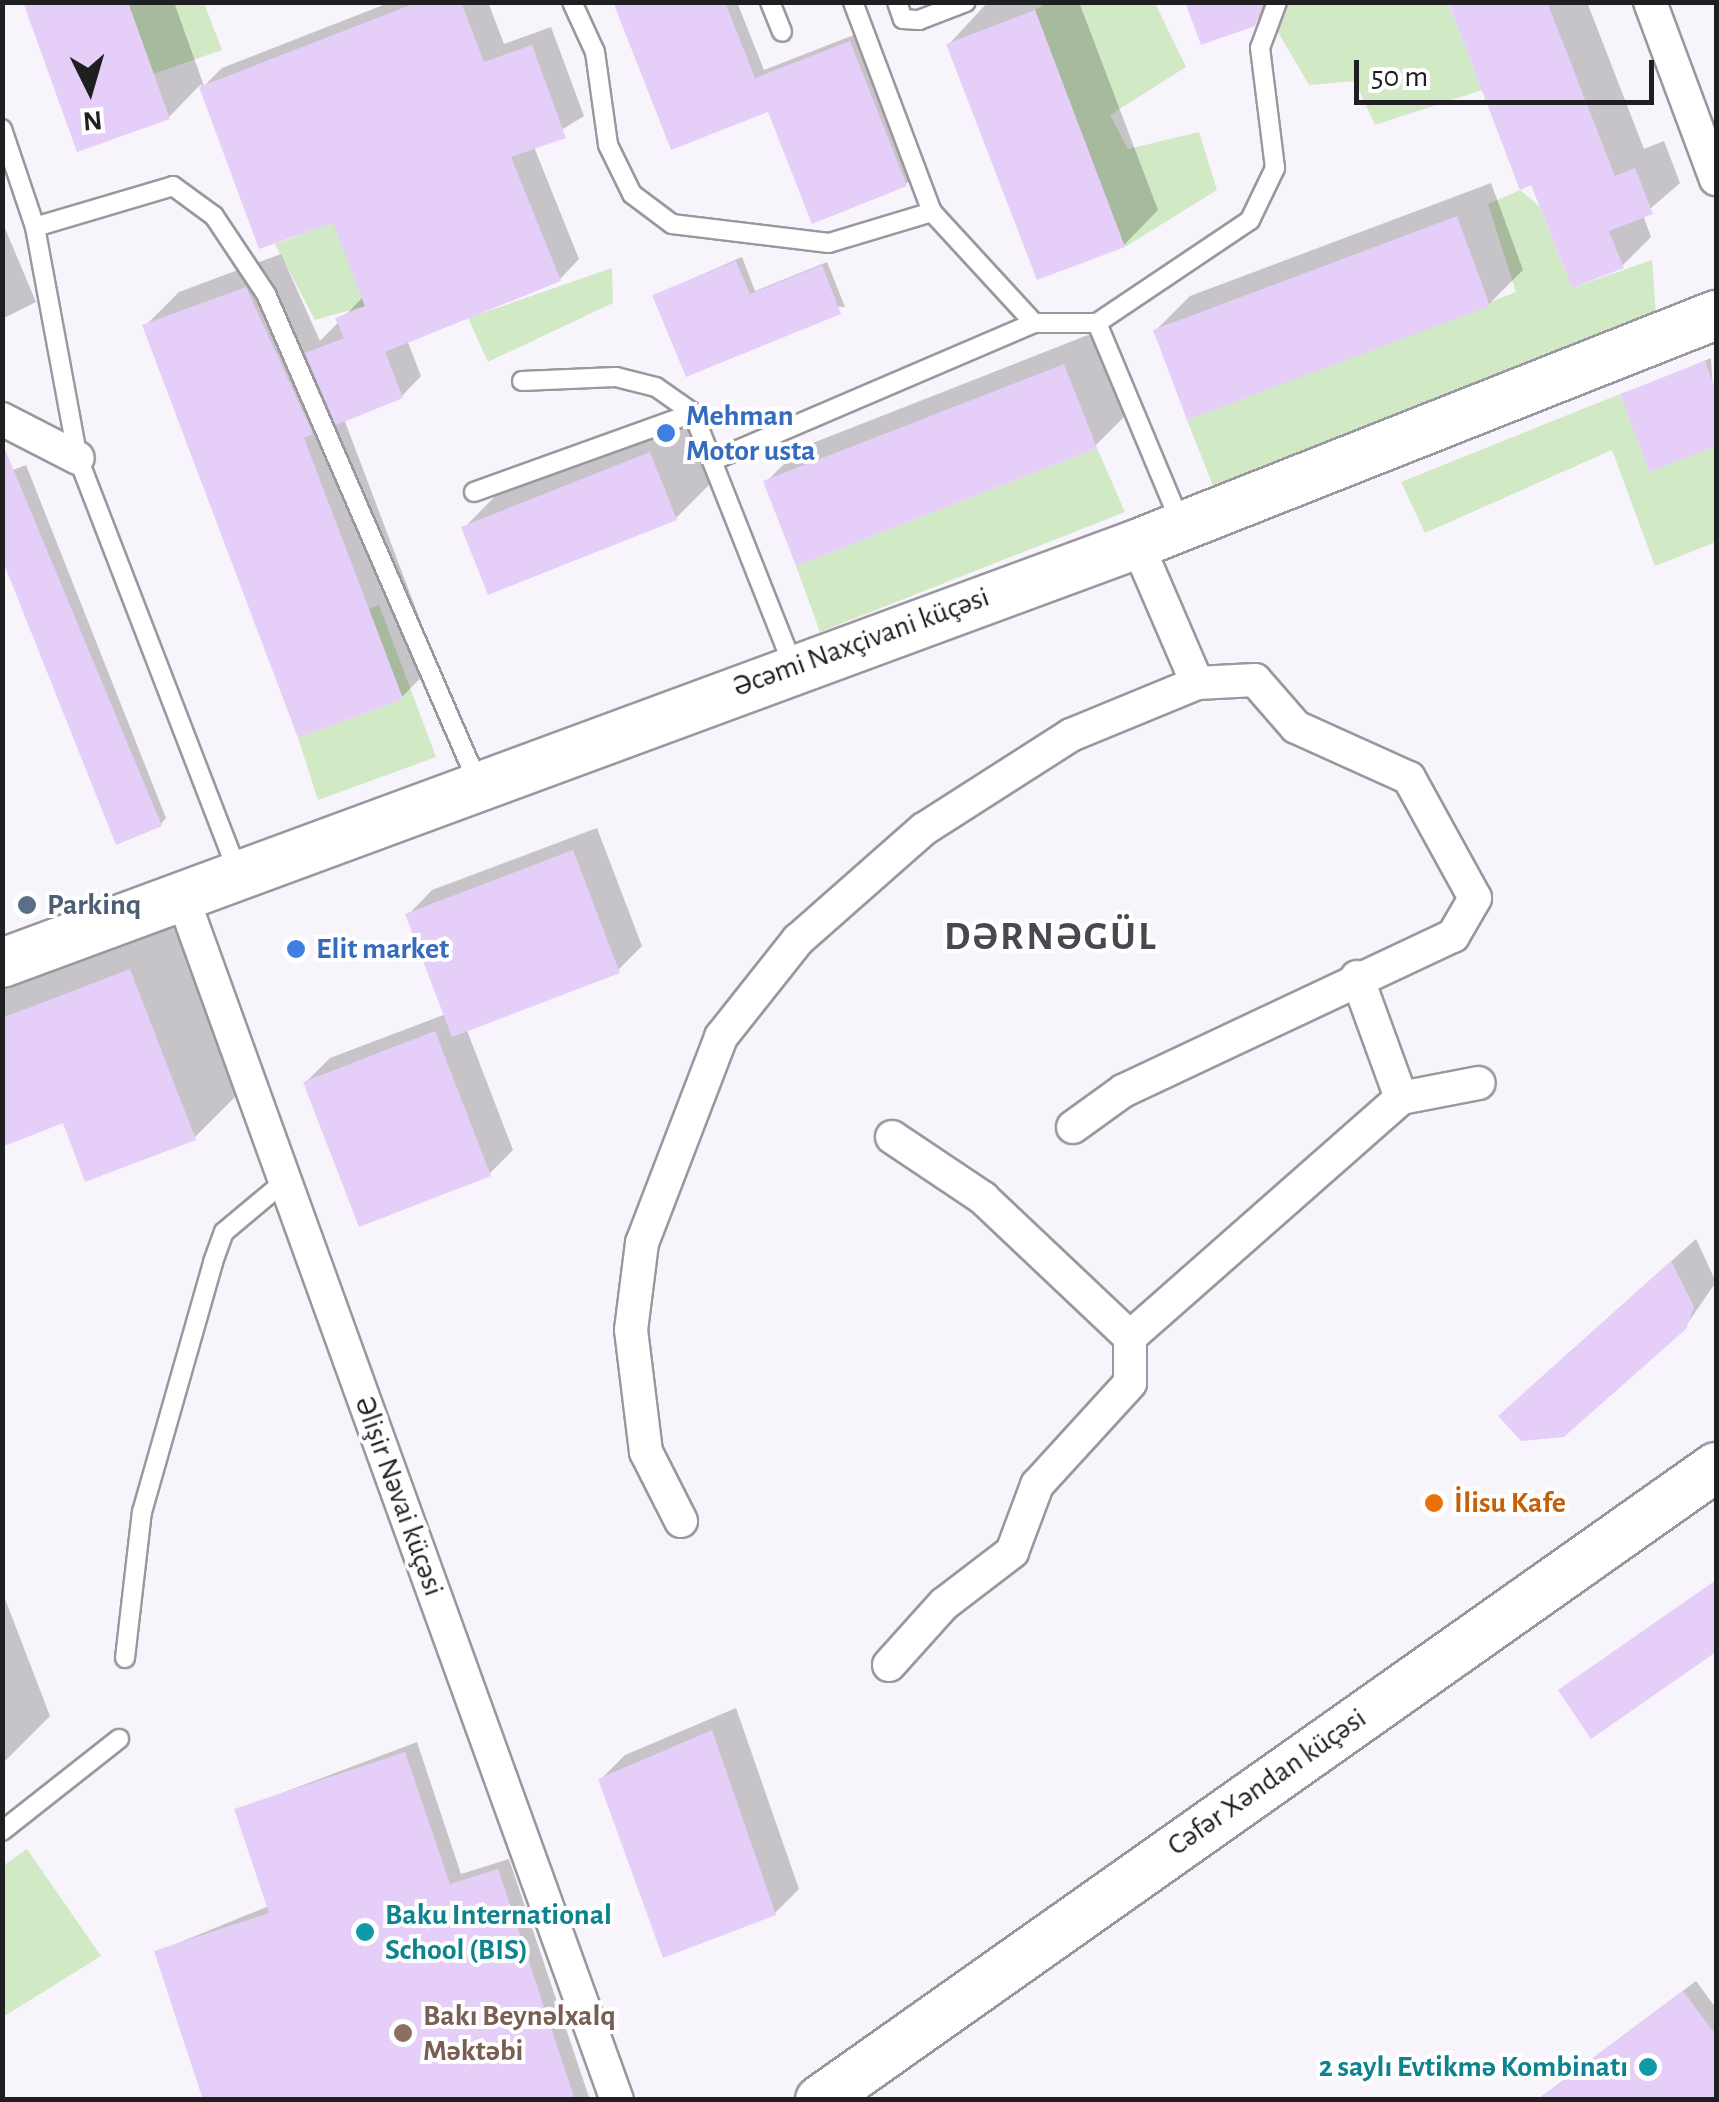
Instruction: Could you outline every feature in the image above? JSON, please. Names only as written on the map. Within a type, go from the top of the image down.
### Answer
[{"type":"street","points":[[1650,2],[1716,179]]},
{"type":"street","name":"Əcəmi Naxçivani küçəsi","points":[[2,963],[477,781],[1136,544],[1716,315]]},
{"type":"street","points":[[2,419],[78,458]]},
{"type":"street","points":[[1136,544],[1197,683]]},
{"type":"street","points":[[681,1521],[646,1452],[632,1330],[642,1243],[722,1037],[798,940],[924,828],[1071,735],[1197,683],[1254,680],[1296,727],[1409,778],[1476,898],[1453,936],[1123,1091],[1073,1127]]},
{"type":"street","name":"Əlişir Nəvai küçəsi","points":[[181,893],[616,2100]]},
{"type":"street","points":[[1358,978],[1401,1098]]},
{"type":"street","points":[[1130,1338],[1401,1098],[1480,1084]]},
{"type":"street","points":[[889,1665],[944,1604],[1012,1552],[1037,1485],[1130,1383],[1130,1338],[983,1198],[892,1137]]},
{"type":"street","name":"Cəfər Xəndan küçəsi","points":[[820,2100],[1716,1467]]},
{"type":"lane","points":[[572,2],[594,52],[608,144],[632,194],[672,224],[830,243],[932,212]]},
{"type":"lane","points":[[770,2],[782,32]]},
{"type":"lane","points":[[853,2],[932,212],[1034,323]]},
{"type":"lane","points":[[897,2],[903,20],[920,20],[966,2]]},
{"type":"lane","points":[[712,461],[1034,323],[1097,322],[1250,220],[1266,198],[1275,168],[1260,48],[1277,2]]},
{"type":"lane","points":[[2,130],[36,228],[78,458],[237,871]]},
{"type":"lane","points":[[36,228],[172,186],[214,216],[266,294],[477,781]]},
{"type":"lane","points":[[1097,322],[1181,525]]},
{"type":"lane","points":[[522,381],[616,377],[656,386],[693,412],[792,666]]},
{"type":"lane","points":[[474,492],[693,412]]},
{"type":"lane","points":[[126,1658],[142,1512],[207,1278],[224,1232],[285,1180]]},
{"type":"lane","points":[[2,1830],[119,1739]]},
{"type":"green space","points":[[128,3],[204,3],[222,50],[153,74]]},
{"type":"green space","points":[[1047,3],[1155,3],[1186,67],[1110,115],[1128,149],[1199,132],[1217,190],[1125,247],[1035,10]]},
{"type":"green space","points":[[1261,3],[1448,3],[1482,90],[1375,125],[1355,81],[1309,85]]},
{"type":"green space","points":[[510,158],[529,202],[353,272],[365,306],[315,320],[275,244]]},
{"type":"green space","points":[[1520,190],[1539,206],[1572,288],[1652,260],[1656,316],[1213,486],[1187,420],[1516,292],[1488,204]]},
{"type":"green space","points":[[612,268],[613,303],[488,362],[468,318]]},
{"type":"green space","points":[[1620,394],[1649,471],[1716,446],[1716,542],[1655,566],[1612,450],[1425,533],[1401,482]]},
{"type":"green space","points":[[1097,448],[1125,512],[820,632],[796,566]]},
{"type":"green space","points":[[379,605],[436,757],[318,800],[298,738],[403,699],[369,609]]},
{"type":"green space","points":[[27,1849],[101,1956],[3,2017],[3,1866]]},
{"type":"building","points":[[23,2],[128,2],[170,119],[77,152]]},
{"type":"building","points":[[418,2],[461,2],[484,62],[532,45],[566,138],[511,157],[561,281],[385,352],[403,398],[336,425],[305,353],[344,338],[335,318],[365,306],[333,223],[259,249],[199,87]]},
{"type":"building","points":[[613,2],[725,2],[755,78],[850,41],[907,186],[812,224],[768,112],[671,150]]},
{"type":"building","points":[[1185,2],[1264,2],[1255,26],[1201,45]]},
{"type":"building","points":[[1448,2],[1547,2],[1615,176],[1635,168],[1653,214],[1609,231],[1624,268],[1572,288],[1531,185],[1520,190]]},
{"type":"building","points":[[1035,10],[1125,247],[1037,280],[946,44]]},
{"type":"building","points":[[1457,216],[1490,306],[1187,420],[1153,330]]},
{"type":"building","points":[[736,261],[750,294],[822,265],[841,314],[686,377],[652,295]]},
{"type":"building","points":[[246,287],[313,434],[304,438],[403,699],[298,738],[142,325]]},
{"type":"building","points":[[1705,361],[1716,391],[1716,446],[1649,472],[1620,394]]},
{"type":"building","points":[[1064,364],[1097,448],[796,566],[763,481]]},
{"type":"building","points":[[2,442],[162,826],[116,845],[2,559]]},
{"type":"building","points":[[650,452],[677,520],[488,595],[461,527]]},
{"type":"building","points":[[573,850],[620,973],[452,1037],[405,914]]},
{"type":"building","points":[[130,969],[196,1140],[85,1182],[63,1123],[2,1147],[2,1018]]},
{"type":"building","points":[[435,1031],[491,1176],[359,1227],[303,1082]]},
{"type":"building","points":[[1671,1261],[1694,1307],[1686,1329],[1564,1437],[1521,1441],[1498,1416]]},
{"type":"building","points":[[1716,1580],[1716,1652],[1591,1739],[1558,1690]]},
{"type":"building","points":[[712,1730],[776,1915],[663,1958],[598,1779]]},
{"type":"building","name":"Baku International School (BIS)","points":[[405,1752],[450,1884],[498,1869],[575,2100],[203,2100],[154,1951],[269,1913],[234,1809]]},
{"type":"building","name":"2 saylı Evtikmə Kombinatı","points":[[1683,1991],[1716,2035],[1716,2100],[1538,2100]]},
{"type":"place","name":"Mehman Motor usta","points":[[666,433]]},
{"type":"place","name":"Parkinq","points":[[27,905]]},
{"type":"place","name":"Elit market","points":[[296,949]]},
{"type":"place","name":"İlisu Kafe","points":[[1434,1503]]},
{"type":"place","name":"Baku International School (BIS)","points":[[365,1932]]},
{"type":"place","name":"Bakı Beynəlxalq Məktəbi","points":[[403,2033]]},
{"type":"place","name":"2 saylı Evtikmə Kombinatı","points":[[1648,2067]]},
{"type":"district","name":"DƏRNƏGÜL","points":[[1051,937]]}]
